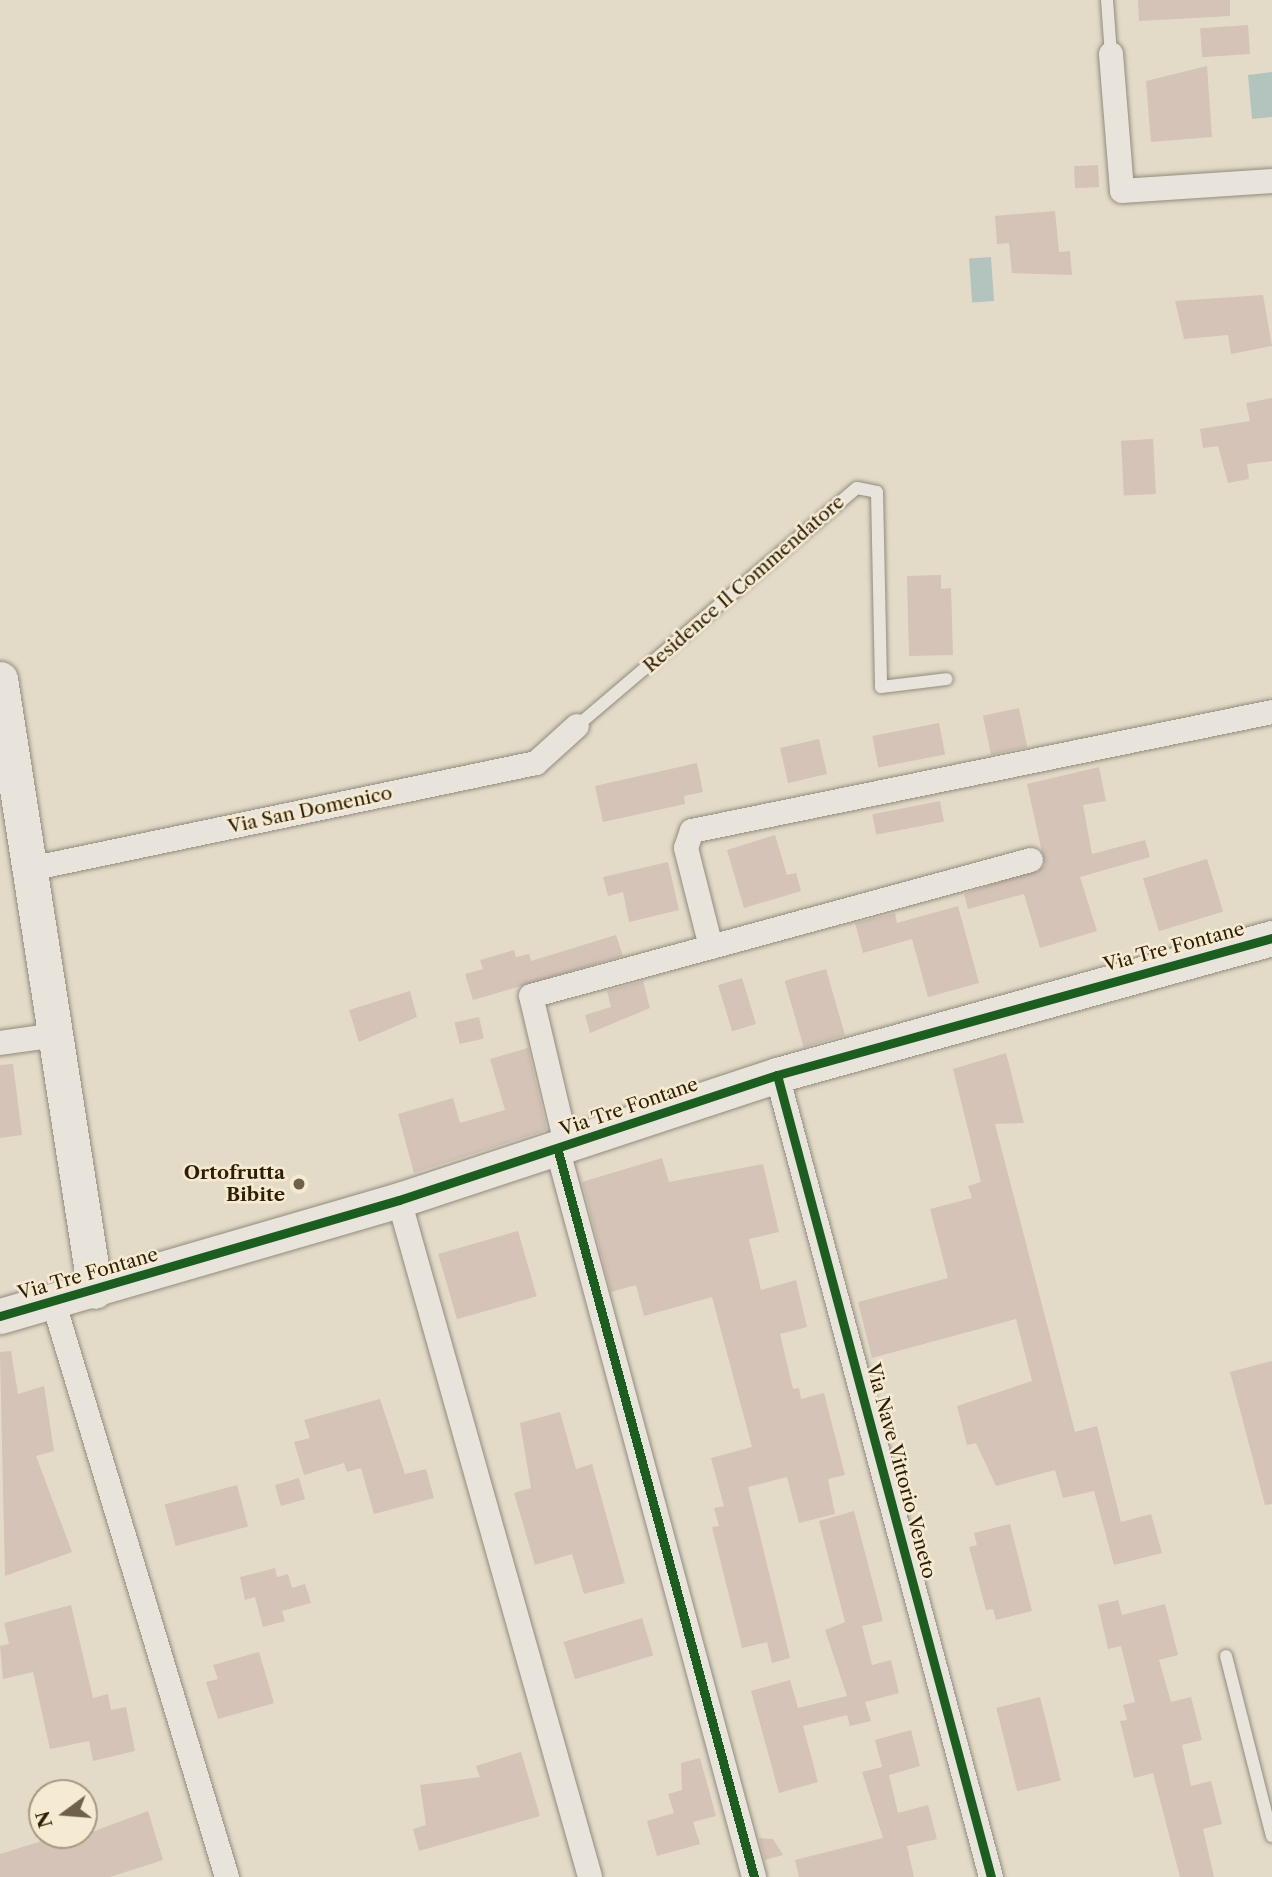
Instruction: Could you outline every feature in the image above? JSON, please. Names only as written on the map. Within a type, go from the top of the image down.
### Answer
[{"type":"street","points":[[1111,54],[1122,191],[1272,181]]},
{"type":"street","points":[[0,679],[5,743],[30,869],[95,1291]]},
{"type":"street","points":[[711,947],[686,848],[692,831],[1272,712]]},
{"type":"street","name":"Via San Domenico","points":[[30,869],[536,762],[577,726]]},
{"type":"street","points":[[754,1877],[563,1149],[531,996],[1031,860]]},
{"type":"street","name":"Via Tre Fontane","points":[[0,1316],[54,1304],[399,1200],[563,1149],[777,1075],[1272,938]]},
{"type":"street","points":[[0,1043],[57,1035]]},
{"type":"street","name":"Via Nave Vittorio Veneto","points":[[777,1075],[991,1877]]},
{"type":"street","points":[[399,1200],[590,1877]]},
{"type":"street","points":[[54,1304],[227,1877]]},
{"type":"lane","points":[[1107,0],[1111,54]]},
{"type":"lane","name":"Residence Il Commendatore","points":[[577,726],[857,488],[877,492],[881,687],[947,679]]},
{"type":"lane","points":[[1226,1657],[1272,1836]]},
{"type":"shaded area","points":[[1272,72],[1272,117],[1252,119],[1248,75]]},
{"type":"shaded area","points":[[991,257],[994,301],[972,302],[969,259]]},
{"type":"building","points":[[1138,0],[1230,0],[1230,16],[1139,21]]},
{"type":"building","points":[[1248,25],[1250,54],[1202,57],[1200,28]]},
{"type":"building","points":[[1207,66],[1212,137],[1151,142],[1146,81]]},
{"type":"building","points":[[1098,165],[1099,187],[1075,188],[1074,166]]},
{"type":"building","points":[[1055,211],[1059,252],[1070,251],[1072,275],[1012,273],[1009,243],[997,244],[995,216]]},
{"type":"building","points":[[1263,295],[1272,346],[1231,354],[1228,335],[1184,339],[1175,301]]},
{"type":"building","points":[[1272,398],[1272,461],[1247,464],[1249,479],[1228,483],[1218,446],[1203,448],[1200,429],[1250,421],[1246,403]]},
{"type":"building","points":[[1153,439],[1156,494],[1124,496],[1121,441]]},
{"type":"building","points":[[941,575],[941,589],[951,588],[953,655],[909,656],[907,576]]},
{"type":"building","points":[[1019,708],[1027,747],[991,755],[983,716]]},
{"type":"building","points":[[939,723],[945,754],[878,767],[872,736]]},
{"type":"building","points":[[819,739],[827,774],[788,783],[780,748]]},
{"type":"building","points":[[697,763],[703,792],[684,796],[685,804],[603,822],[595,786]]},
{"type":"building","points":[[1099,767],[1106,801],[1083,805],[1092,854],[1145,840],[1150,857],[1080,877],[1097,931],[1040,948],[1024,894],[968,909],[964,894],[1045,866],[1027,784]]},
{"type":"building","points":[[940,801],[944,822],[876,835],[872,814]]},
{"type":"building","points":[[775,835],[787,875],[796,873],[801,891],[744,908],[727,850]]},
{"type":"building","points":[[1207,859],[1223,912],[1159,931],[1143,879]]},
{"type":"building","points":[[668,862],[679,910],[629,922],[623,892],[608,896],[603,877]]},
{"type":"building","points":[[958,906],[979,983],[928,997],[912,939],[863,953],[855,923],[895,913],[897,923]]},
{"type":"building","points":[[616,935],[623,956],[473,1000],[465,974],[483,969],[480,960],[514,950],[516,957],[529,954],[531,961]]},
{"type":"building","points":[[826,969],[845,1035],[804,1047],[785,981]]},
{"type":"building","points":[[742,978],[756,1024],[732,1031],[718,985]]},
{"type":"building","points":[[643,981],[650,1008],[590,1033],[585,1015],[611,1007],[607,991]]},
{"type":"building","points":[[410,991],[417,1017],[359,1042],[349,1010]]},
{"type":"building","points":[[479,1017],[484,1038],[460,1044],[455,1023]]},
{"type":"building","points":[[528,1048],[547,1130],[414,1173],[398,1114],[453,1098],[460,1123],[505,1110],[490,1059]]},
{"type":"building","points":[[1006,1053],[1024,1123],[995,1124],[1075,1432],[1097,1426],[1121,1522],[1151,1514],[1162,1553],[1114,1565],[1094,1491],[1063,1498],[1055,1470],[996,1486],[976,1443],[967,1445],[957,1406],[1032,1381],[1016,1319],[872,1358],[858,1302],[948,1278],[930,1209],[972,1198],[968,1186],[981,1182],[953,1069]]},
{"type":"building","points":[[13,1064],[22,1135],[0,1138],[0,1065]]},
{"type":"building","points":[[662,1158],[669,1182],[763,1164],[779,1232],[749,1239],[761,1290],[796,1280],[807,1327],[780,1334],[793,1389],[799,1388],[801,1399],[824,1393],[845,1475],[828,1479],[835,1514],[799,1523],[787,1477],[748,1487],[790,1658],[772,1663],[767,1642],[742,1648],[712,1527],[719,1526],[714,1508],[724,1506],[711,1458],[752,1447],[712,1297],[644,1316],[636,1285],[611,1292],[582,1182]]},
{"type":"building","points":[[518,1231],[537,1296],[457,1319],[438,1254]]},
{"type":"building","points":[[11,1351],[18,1394],[44,1386],[54,1451],[36,1456],[72,1552],[5,1576],[0,1352]]},
{"type":"building","points":[[1272,1361],[1272,1504],[1265,1505],[1230,1372]]},
{"type":"building","points":[[380,1399],[405,1474],[426,1469],[434,1498],[374,1514],[361,1468],[347,1472],[344,1463],[304,1475],[294,1442],[310,1438],[304,1420]]},
{"type":"building","points":[[560,1412],[576,1469],[592,1464],[625,1583],[584,1594],[572,1554],[535,1565],[514,1493],[531,1488],[520,1423]]},
{"type":"building","points":[[299,1478],[305,1499],[281,1506],[275,1485]]},
{"type":"building","points":[[237,1485],[248,1527],[176,1546],[165,1504]]},
{"type":"building","points":[[854,1511],[883,1621],[862,1626],[872,1665],[891,1660],[899,1693],[865,1702],[871,1721],[850,1726],[847,1715],[803,1726],[818,1782],[779,1793],[751,1691],[790,1680],[798,1708],[847,1696],[825,1630],[845,1622],[819,1521]]},
{"type":"building","points":[[1010,1524],[1032,1611],[996,1620],[993,1609],[986,1610],[969,1547],[977,1545],[974,1533]]},
{"type":"building","points":[[275,1568],[277,1577],[288,1574],[292,1588],[305,1584],[311,1603],[282,1611],[285,1621],[263,1627],[255,1597],[245,1600],[240,1577]]},
{"type":"building","points":[[1118,1600],[1122,1615],[1165,1604],[1178,1655],[1159,1660],[1171,1702],[1191,1697],[1202,1740],[1182,1745],[1191,1786],[1211,1781],[1222,1824],[1203,1829],[1214,1877],[1180,1877],[1153,1773],[1134,1778],[1120,1721],[1127,1720],[1123,1705],[1135,1702],[1121,1646],[1108,1649],[1098,1605]]},
{"type":"building","points":[[71,1605],[93,1698],[108,1694],[111,1710],[126,1707],[135,1751],[93,1761],[89,1741],[50,1749],[33,1672],[3,1679],[0,1646],[9,1644],[4,1623]]},
{"type":"building","points":[[642,1618],[653,1655],[575,1679],[564,1642]]},
{"type":"building","points":[[259,1652],[274,1703],[218,1719],[206,1682],[218,1679],[213,1665]]},
{"type":"building","points":[[1040,1697],[1061,1780],[1017,1791],[996,1708]]},
{"type":"building","points":[[911,1730],[920,1766],[889,1775],[898,1813],[928,1805],[937,1839],[907,1846],[914,1877],[799,1877],[795,1860],[883,1838],[862,1772],[882,1767],[875,1740]]},
{"type":"building","points":[[521,1752],[540,1816],[419,1851],[413,1829],[426,1825],[420,1785],[480,1777],[476,1766]]},
{"type":"building","points":[[700,1758],[716,1816],[693,1822],[700,1844],[657,1856],[647,1821],[674,1813],[668,1794],[682,1790],[681,1763]]},
{"type":"building","points":[[148,1811],[163,1860],[110,1877],[0,1877],[0,1854],[28,1845],[28,1849],[98,1849],[98,1830]]},
{"type":"building","points":[[759,1838],[773,1839],[783,1855],[765,1860]]},
{"type":"cycle path","points":[[0,1316],[399,1200],[777,1075],[1272,938]]},
{"type":"cycle path","points":[[777,1075],[991,1877]]},
{"type":"cycle path","points":[[558,1151],[754,1877]]},
{"type":"place","name":"Ortofrutta Bibite","points":[[299,1184]]}]
